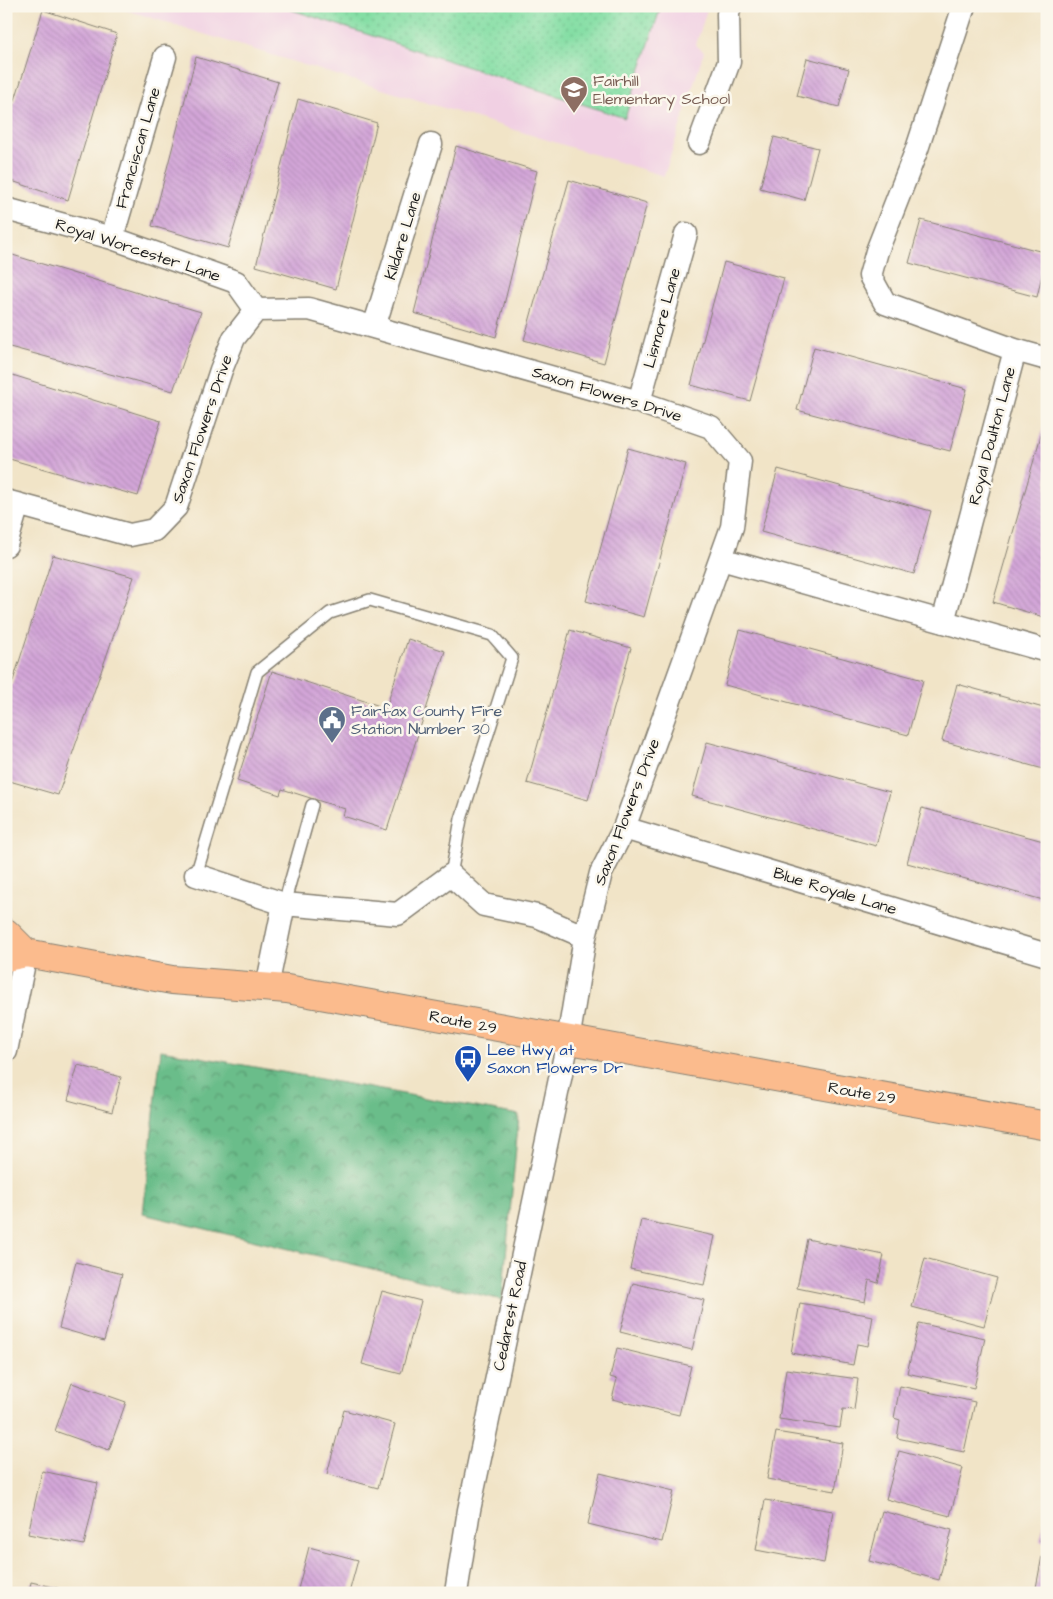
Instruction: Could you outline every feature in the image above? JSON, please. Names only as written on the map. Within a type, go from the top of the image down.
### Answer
[{"type":"main road","points":[[6,933],[16,955]]},
{"type":"main road","name":"Route 29","points":[[16,955],[172,980],[287,989],[1047,1126]]},
{"type":"street","points":[[699,143],[729,62],[728,14],[730,6]]},
{"type":"street","name":"Royal Doulton Lane","points":[[943,622],[1015,350],[885,303],[870,276],[877,251],[917,149],[964,6]]},
{"type":"street","name":"Franciscan Lane","points":[[112,238],[165,57]]},
{"type":"street","name":"Kildare Lane","points":[[374,327],[431,144]]},
{"type":"street","name":"Royal Worcester Lane","points":[[6,209],[112,238],[236,282],[256,310]]},
{"type":"street","name":"Lismore Lane","points":[[639,402],[686,234]]},
{"type":"street","name":"Saxon Flowers Drive","points":[[12,503],[130,535],[154,530],[176,508],[221,370],[234,338],[256,310],[309,309],[639,402],[711,426],[740,461],[732,527],[624,828],[601,874],[585,937],[568,1041]]},
{"type":"street","points":[[1015,350],[1047,359]]},
{"type":"street","points":[[6,545],[12,503]]},
{"type":"street","points":[[721,559],[1047,651]]},
{"type":"street","name":"Blue Royale Lane","points":[[624,828],[1047,955]]},
{"type":"street","points":[[196,875],[284,904],[398,914],[451,875],[484,905],[537,916],[585,937]]},
{"type":"street","points":[[267,987],[284,904]]},
{"type":"street","points":[[6,1051],[16,955]]},
{"type":"street","name":"Cedarest Road","points":[[456,1593],[470,1510],[568,1041]]},
{"type":"lane","points":[[196,875],[257,672],[330,612],[370,600],[492,635],[512,658],[461,819],[451,875]]},
{"type":"lane","points":[[284,904],[312,805]]},
{"type":"shaded area","name":"Fairhill Elementary School","points":[[113,6],[708,6],[696,45],[704,52],[664,176]]},
{"type":"green space","points":[[280,6],[661,6],[625,118]]},
{"type":"green space","points":[[161,1050],[519,1115],[502,1300],[143,1214]]},
{"type":"building","points":[[43,10],[117,34],[68,200],[6,179],[6,129]]},
{"type":"building","points":[[196,57],[278,82],[228,248],[152,226]]},
{"type":"building","points":[[807,58],[849,69],[839,107],[797,96]]},
{"type":"building","points":[[298,99],[377,123],[336,289],[256,266]]},
{"type":"building","points":[[774,137],[818,148],[804,200],[760,188]]},
{"type":"building","points":[[456,146],[537,171],[496,337],[414,313]]},
{"type":"building","points":[[569,180],[647,203],[604,363],[524,340]]},
{"type":"building","points":[[921,220],[1047,253],[1037,297],[909,263]]},
{"type":"building","points":[[6,253],[201,312],[173,391],[6,346]]},
{"type":"building","points":[[724,262],[784,278],[750,401],[691,385]]},
{"type":"building","points":[[814,347],[967,389],[950,451],[797,410]]},
{"type":"building","points":[[6,373],[161,421],[138,496],[6,458]]},
{"type":"building","points":[[1047,418],[1047,618],[993,602]]},
{"type":"building","points":[[628,448],[686,464],[644,617],[586,601]]},
{"type":"building","points":[[778,469],[931,511],[914,574],[761,532]]},
{"type":"building","points":[[53,555],[134,577],[58,795],[6,780],[6,703]]},
{"type":"building","points":[[570,630],[631,648],[588,800],[527,783]]},
{"type":"building","points":[[740,630],[923,680],[908,735],[725,685]]},
{"type":"building","name":"Fairfax County Fire Station Number 30","points":[[408,639],[445,651],[387,830],[343,816],[345,809],[282,789],[280,795],[237,781],[272,671],[386,708]]},
{"type":"building","points":[[957,684],[1047,709],[1047,770],[942,741]]},
{"type":"building","points":[[707,742],[890,792],[876,846],[692,796]]},
{"type":"building","points":[[922,808],[1047,842],[1047,901],[907,863]]},
{"type":"building","points":[[78,1065],[121,1077],[112,1112],[68,1100]]},
{"type":"building","points":[[641,1220],[715,1236],[704,1285],[630,1269]]},
{"type":"building","points":[[807,1239],[884,1255],[878,1283],[869,1280],[865,1302],[797,1288]]},
{"type":"building","points":[[925,1258],[997,1278],[984,1326],[912,1307]]},
{"type":"building","points":[[76,1262],[122,1274],[104,1341],[59,1328]]},
{"type":"building","points":[[633,1283],[704,1300],[692,1350],[620,1332]]},
{"type":"building","points":[[382,1291],[421,1301],[401,1374],[362,1364]]},
{"type":"building","points":[[800,1303],[873,1316],[868,1346],[857,1344],[853,1365],[791,1353]]},
{"type":"building","points":[[919,1323],[985,1338],[974,1388],[907,1373]]},
{"type":"building","points":[[617,1348],[691,1366],[679,1415],[612,1399],[617,1379],[610,1377]]},
{"type":"building","points":[[786,1369],[858,1379],[854,1410],[843,1409],[840,1428],[779,1419]]},
{"type":"building","points":[[72,1383],[126,1402],[109,1450],[55,1431]]},
{"type":"building","points":[[900,1386],[975,1402],[964,1452],[897,1438],[900,1420],[894,1418]]},
{"type":"building","points":[[344,1410],[395,1424],[378,1488],[327,1474]]},
{"type":"building","points":[[776,1432],[843,1443],[835,1491],[767,1479]]},
{"type":"building","points":[[899,1451],[963,1468],[950,1516],[886,1499]]},
{"type":"building","points":[[42,1471],[98,1483],[84,1545],[28,1534]]},
{"type":"building","points":[[600,1473],[674,1491],[662,1542],[588,1524]]},
{"type":"building","points":[[765,1500],[833,1511],[824,1563],[756,1550]]},
{"type":"building","points":[[882,1511],[952,1530],[939,1580],[869,1561]]},
{"type":"building","points":[[1047,1515],[1047,1543],[1040,1541]]},
{"type":"building","points":[[309,1547],[358,1560],[349,1593],[297,1593]]},
{"type":"building","points":[[1042,1556],[1047,1557],[1047,1593],[1035,1593]]},
{"type":"building","points":[[31,1582],[58,1588],[56,1593],[29,1593]]},
{"type":"place","name":"Fairhill Elementary School","points":[[574,114]]},
{"type":"place","name":"Fairfax County Fire Station Number 30","points":[[332,744]]},
{"type":"place","name":"Lee Hwy at Saxon Flowers Dr","points":[[468,1083]]}]
